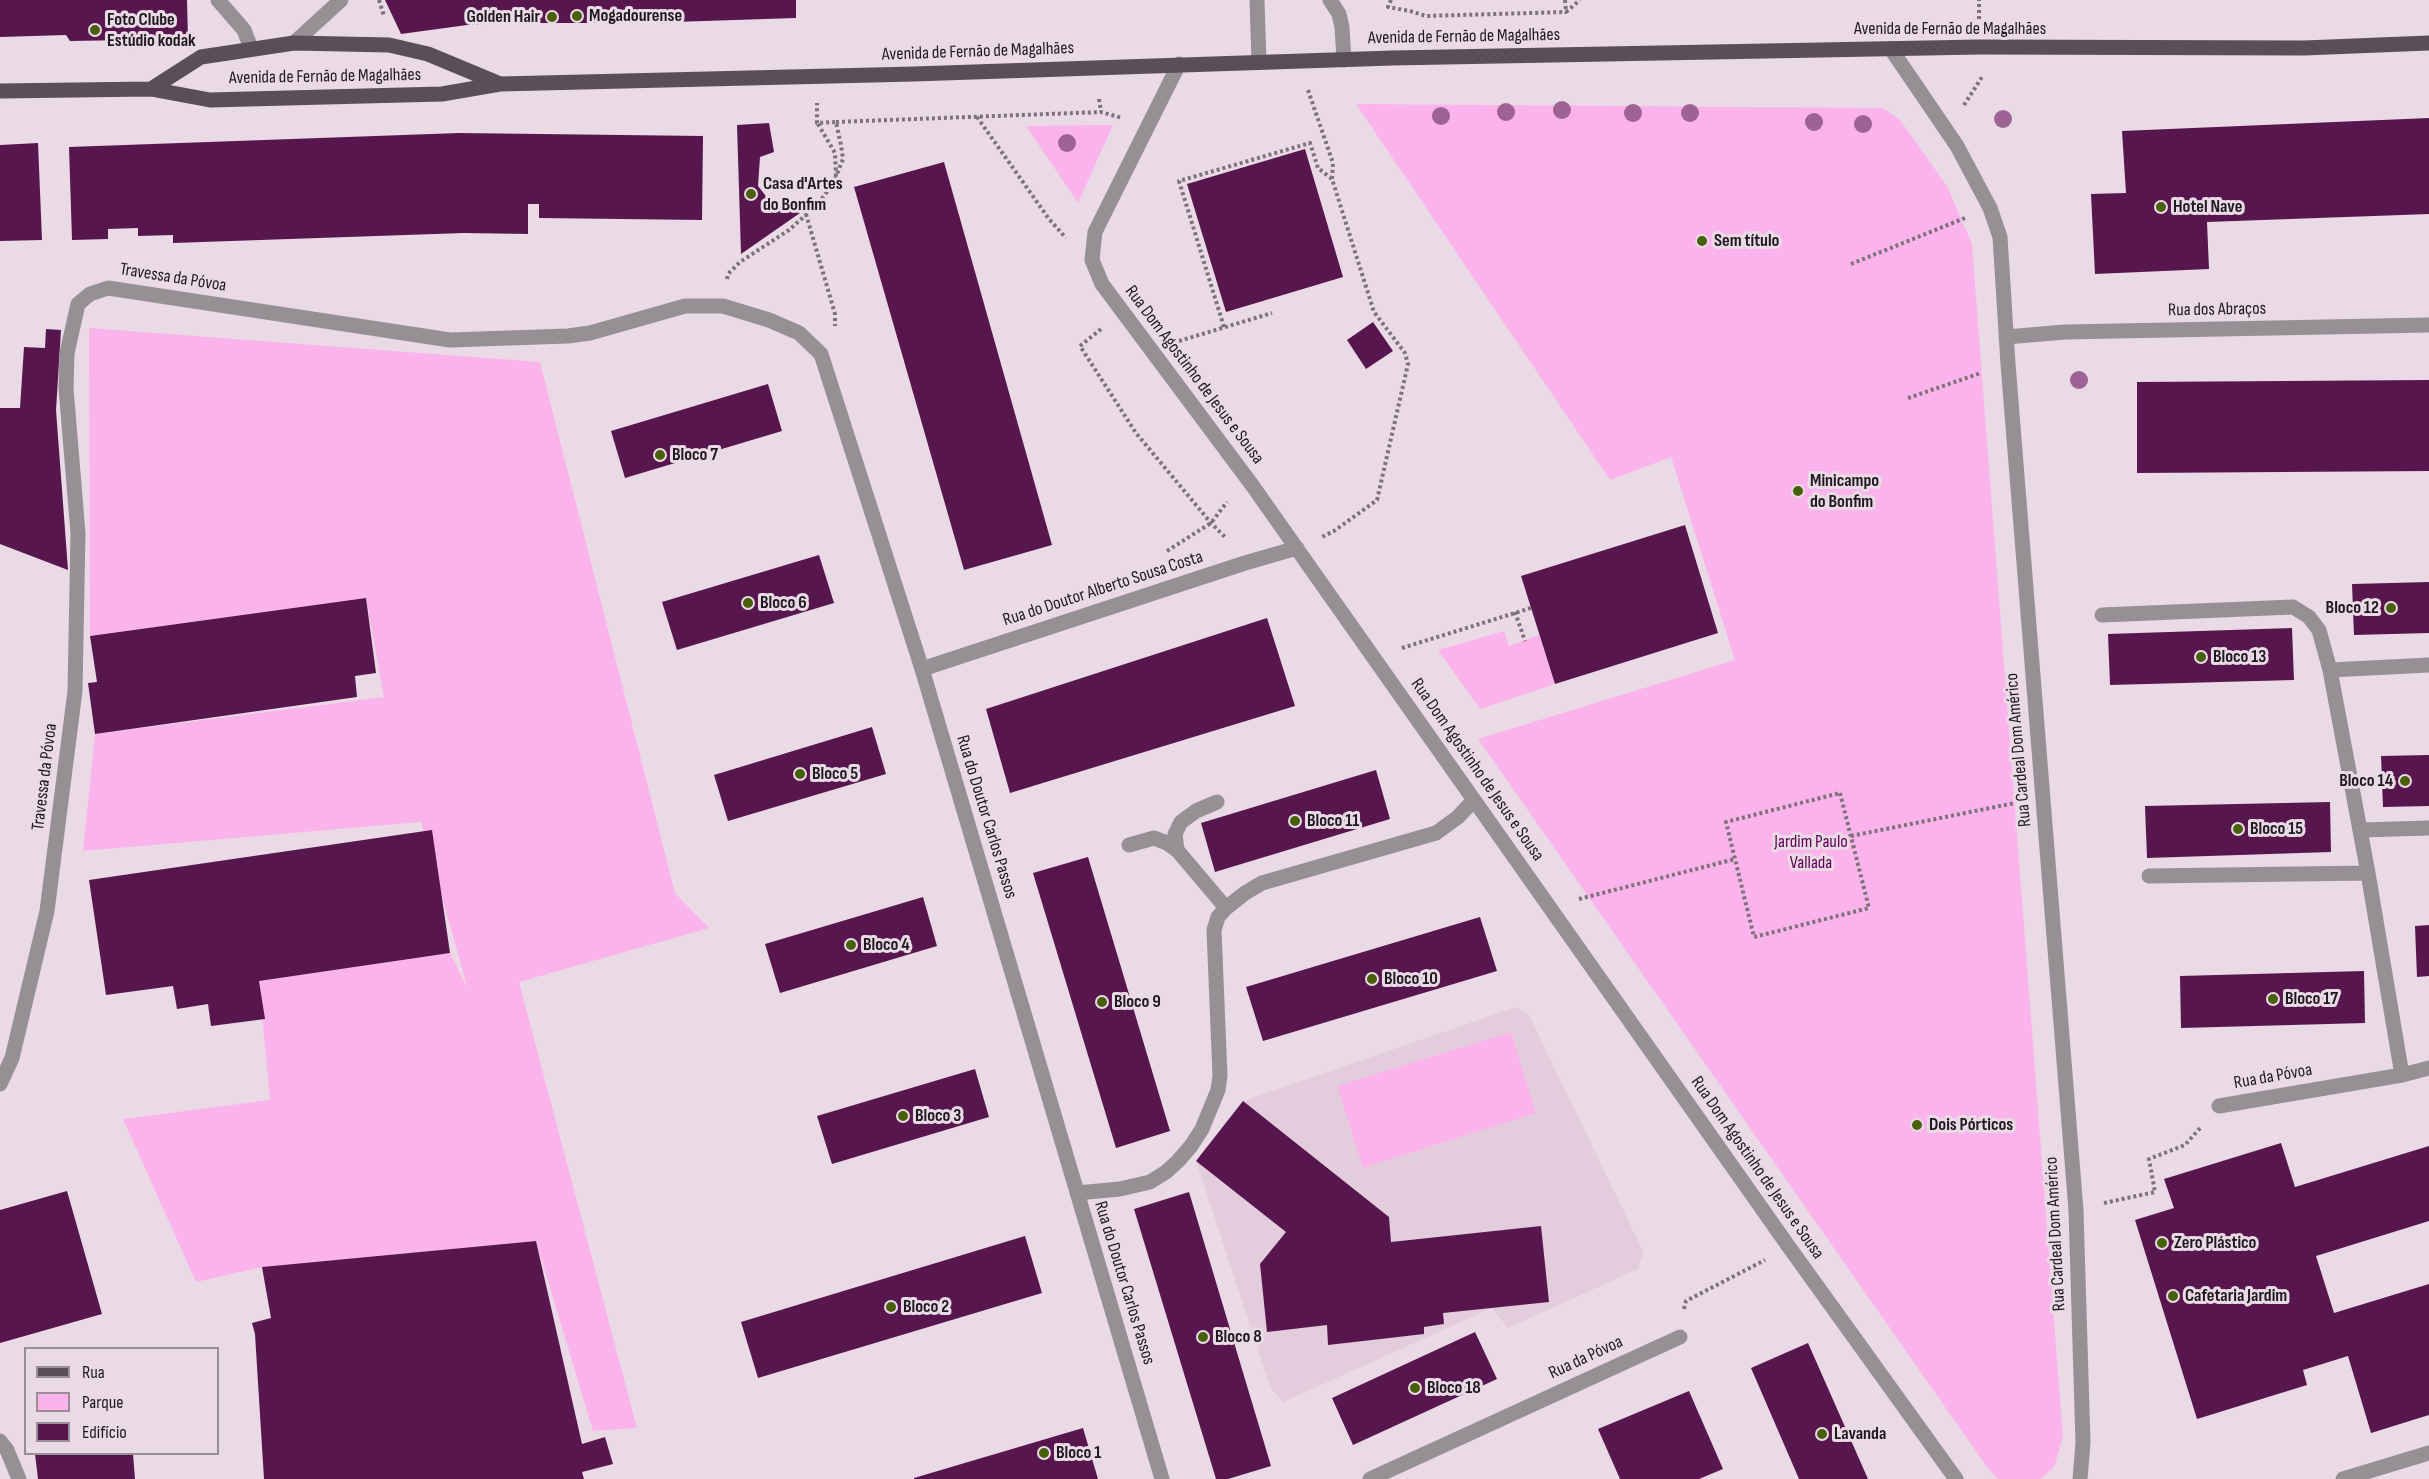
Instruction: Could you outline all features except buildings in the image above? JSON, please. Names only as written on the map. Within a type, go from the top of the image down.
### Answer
[{"type":"main road","name":"Avenida de Fernão de Magalhães","points":[[151,89],[201,57],[294,43],[389,45],[428,54],[500,84]]},
{"type":"main road","name":"Avenida de Fernão de Magalhães","points":[[0,91],[151,89],[210,100],[442,94],[500,84],[1179,64],[1891,49],[2304,48],[2429,44]]},
{"type":"street","points":[[218,0],[244,30],[251,48]]},
{"type":"street","points":[[294,43],[341,0]]},
{"type":"street","points":[[1257,0],[1259,62]]},
{"type":"street","points":[[1330,0],[1339,14],[1344,60]]},
{"type":"street","name":"Rua Cardeal Dom Américo","points":[[1891,49],[1957,146],[1990,208],[2000,237],[2008,364],[2076,1210],[2083,1443],[2080,1479]]},
{"type":"street","name":"Rua Dom Agostinho de Jesus e Sousa","points":[[1179,64],[1095,232],[1092,260],[1102,284],[1297,548],[1789,1247],[1956,1479]]},
{"type":"street","name":"Travessa da Póvoa","points":[[0,1084],[12,1058],[47,911],[75,691],[78,533],[66,388],[67,352],[78,304],[90,294],[108,288],[450,340],[568,336],[590,333],[685,306],[723,306],[769,320],[799,333],[822,354]]},
{"type":"street","name":"Rua dos Abraços","points":[[2006,337],[2065,332],[2429,326]]},
{"type":"street","name":"Rua do Doutor Carlos Passos","points":[[822,354],[922,669],[1162,1479]]},
{"type":"street","name":"Rua do Doutor Alberto Sousa Costa","points":[[922,669],[1245,562],[1297,548]]},
{"type":"street","points":[[2102,615],[2293,607],[2309,617],[2319,630],[2330,670],[2360,830],[2402,1075]]},
{"type":"street","points":[[2330,670],[2429,665]]},
{"type":"street","points":[[1077,1194],[1120,1189],[1150,1182],[1178,1161],[1202,1129],[1218,1090],[1220,1076],[1215,930],[1218,917],[1226,908],[1263,883],[1436,833],[1458,817],[1474,800]]},
{"type":"street","points":[[1177,850],[1175,834],[1181,822],[1196,811],[1217,802]]},
{"type":"street","points":[[2360,830],[2429,828]]},
{"type":"street","points":[[1129,845],[1154,838],[1167,843],[1177,850],[1226,908]]},
{"type":"street","points":[[2149,876],[2368,873]]},
{"type":"street","name":"Rua da Póvoa","points":[[2219,1106],[2402,1075],[2429,1068]]},
{"type":"street","name":"Rua da Póvoa","points":[[1370,1479],[1680,1336]]},
{"type":"street","points":[[0,1441],[7,1450],[19,1479]]},
{"type":"street","points":[[2343,1479],[2429,1453]]},
{"type":"path","points":[[1391,0],[1388,7],[1410,10],[1426,16],[1566,12],[1580,0]]},
{"type":"path","points":[[1565,0],[1566,12]]},
{"type":"path","points":[[1979,0],[1979,19]]},
{"type":"path","points":[[818,76],[817,123],[835,153],[836,178]]},
{"type":"path","points":[[1962,108],[1982,77]]},
{"type":"path","points":[[1099,99],[1101,112]]},
{"type":"path","points":[[817,123],[1101,112],[1126,119]]},
{"type":"path","points":[[1317,114],[1333,163],[1332,179],[1374,312],[1405,353],[1408,364],[1377,500],[1334,531]]},
{"type":"path","points":[[977,117],[1049,219],[1068,241]]},
{"type":"path","points":[[723,306],[728,274],[740,262],[789,230],[817,205],[836,178],[843,159],[836,122]]},
{"type":"path","points":[[1224,327],[1179,181],[1310,143],[1318,168],[1332,179]]},
{"type":"path","points":[[1851,264],[1990,208]]},
{"type":"path","points":[[806,214],[835,314],[835,328],[822,354]]},
{"type":"path","points":[[1152,349],[1272,313]]},
{"type":"path","points":[[1096,320],[1102,330],[1080,346],[1136,433],[1211,524],[1226,537]]},
{"type":"path","points":[[1908,398],[2008,364]]},
{"type":"path","points":[[1167,551],[1211,524],[1227,502]]},
{"type":"path","points":[[1373,657],[1531,608]]},
{"type":"path","points":[[1515,612],[1525,640]]},
{"type":"path","points":[[1840,793],[1851,836],[1869,908],[1754,937],[1726,822],[1840,793]]},
{"type":"path","points":[[1851,836],[2043,798]]},
{"type":"path","points":[[1549,907],[1735,859]]},
{"type":"path","name":"Rua da Póvoa","points":[[2076,1210],[2155,1192],[2149,1159],[2185,1145],[2219,1106]]},
{"type":"path","points":[[1680,1336],[1686,1301],[1789,1247]]},
{"type":"shaded area","points":[[1516,1007],[1529,1015],[1644,1253],[1638,1269],[1508,1328],[1492,1308],[1283,1402],[1270,1387],[1196,1161],[1243,1101]]},
{"type":"green space","name":"Jardim Paulo Vallada","points":[[1356,104],[1883,108],[1900,120],[1947,186],[1972,244],[2063,1437],[2054,1467],[2040,1479],[1998,1479],[1987,1467],[1478,739],[1735,660],[1671,457],[1610,480]]},
{"type":"green space","points":[[1113,125],[1078,203],[1026,126]]},
{"type":"green space","points":[[89,328],[540,362],[675,893],[709,928],[519,982],[637,1428],[593,1431],[536,1241],[262,1267],[196,1282],[123,1119],[270,1100],[259,981],[450,953],[468,990],[421,822],[83,851],[95,734],[384,697],[366,598],[90,636]]},
{"type":"green space","points":[[1504,631],[1509,646],[1539,635],[1555,684],[1480,709],[1438,650]]},
{"type":"green space","points":[[1511,1032],[1536,1113],[1363,1168],[1337,1086]]},
{"type":"place","name":"Mogadourense","points":[[577,16]]},
{"type":"place","name":"Golden Hair","points":[[552,17]]},
{"type":"place","name":"Foto Clube Estúdio kodak","points":[[95,30]]},
{"type":"place","name":"Casa d'Artes do Bonfim","points":[[751,194]]},
{"type":"place","name":"Hotel Nave","points":[[2161,207]]},
{"type":"place","name":"Sem título","points":[[1702,241]]},
{"type":"place","name":"Bloco 7","points":[[660,455]]},
{"type":"place","name":"Minicampo do Bonfim","points":[[1798,491]]},
{"type":"place","name":"Bloco 6","points":[[748,603]]},
{"type":"place","name":"Bloco 12","points":[[2391,608]]},
{"type":"place","name":"Bloco 13","points":[[2201,657]]},
{"type":"place","name":"Bloco 5","points":[[800,774]]},
{"type":"place","name":"Bloco 14","points":[[2405,781]]},
{"type":"place","name":"Bloco 11","points":[[1295,821]]},
{"type":"place","name":"Bloco 15","points":[[2238,829]]},
{"type":"place","name":"Bloco 4","points":[[851,945]]},
{"type":"place","name":"Bloco 10","points":[[1372,979]]},
{"type":"place","name":"Bloco 17","points":[[2273,999]]},
{"type":"place","name":"Bloco 9","points":[[1102,1002]]},
{"type":"place","name":"Bloco 3","points":[[903,1116]]},
{"type":"place","name":"Dois Pórticos","points":[[1917,1125]]},
{"type":"place","name":"Zero Plástico","points":[[2162,1243]]},
{"type":"place","name":"Cafetaria Jardim","points":[[2173,1296]]},
{"type":"place","name":"Bloco 2","points":[[891,1307]]},
{"type":"place","name":"Bloco 8","points":[[1203,1337]]},
{"type":"place","name":"Bloco 18","points":[[1415,1388]]},
{"type":"place","name":"Lavanda","points":[[1822,1434]]},
{"type":"place","name":"Bloco 1","points":[[1044,1453]]}]
